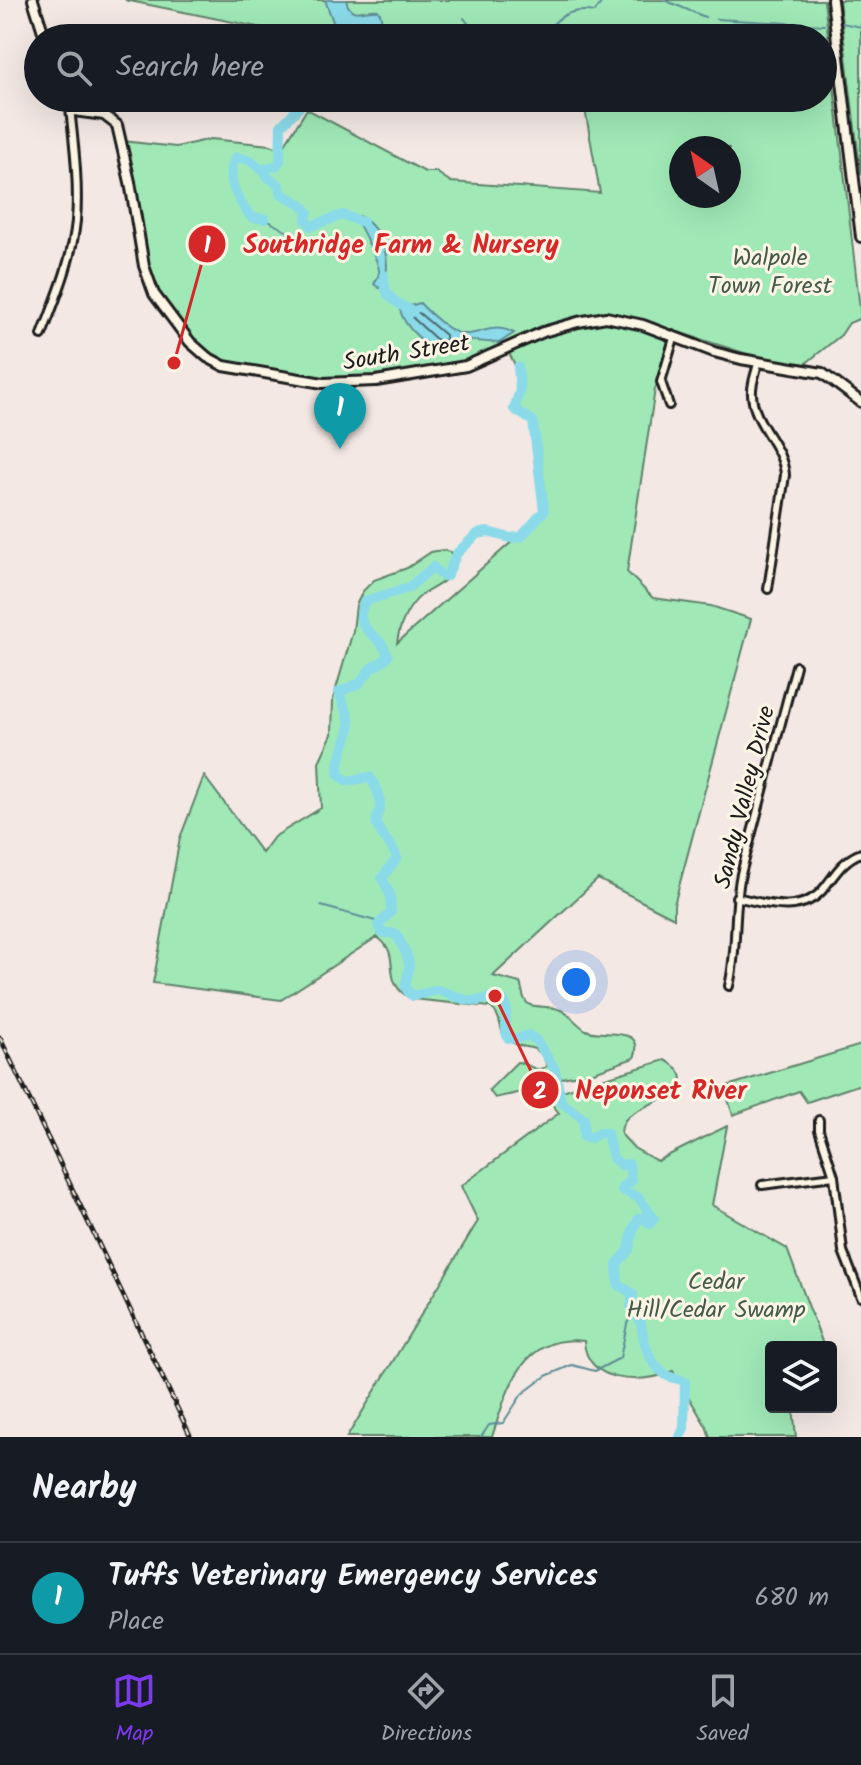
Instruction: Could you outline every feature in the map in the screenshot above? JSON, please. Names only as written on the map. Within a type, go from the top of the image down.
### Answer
[{"type":"street","points":[[33,0],[41,24]]},
{"type":"street","points":[[832,0],[835,24]]},
{"type":"street","points":[[837,41],[861,237]]},
{"type":"street","points":[[42,335],[63,279],[76,221],[70,112]]},
{"type":"street","name":"South Street","points":[[79,112],[104,115],[115,123],[130,182],[144,266],[154,294],[190,342],[207,357],[224,366],[323,383],[365,383],[466,366],[543,332],[606,317],[758,363],[822,373],[861,402]]},
{"type":"street","points":[[669,405],[661,382],[674,338]]},
{"type":"street","points":[[758,363],[752,388],[753,406],[782,458],[785,475],[768,589]]},
{"type":"street","name":"Sandy Valley Drive","points":[[729,986],[736,897],[796,666]]},
{"type":"street","points":[[736,897],[777,905],[812,900],[842,864],[861,853]]},
{"type":"street","points":[[819,1120],[819,1130],[834,1176],[843,1251],[861,1297]]},
{"type":"street","points":[[762,1185],[834,1176]]},
{"type":"green space","points":[[125,0],[824,0],[827,24],[242,24]]},
{"type":"green space","points":[[839,0],[861,0],[861,175],[859,160]]},
{"type":"green space","name":"Walpole Town Forest","points":[[305,112],[313,112],[425,172],[436,172],[451,182],[600,193],[586,112],[837,112],[861,318],[849,323],[841,335],[805,364],[757,357],[627,316],[597,315],[604,323],[630,326],[677,343],[655,389],[627,572],[653,598],[711,606],[751,619],[674,905],[674,918],[598,879],[493,976],[520,983],[527,1003],[561,1010],[586,1030],[629,1036],[636,1047],[634,1058],[591,1073],[555,1079],[535,1089],[495,1098],[489,1090],[517,1062],[539,1069],[547,1066],[543,1057],[534,1049],[508,1040],[490,1007],[412,999],[402,992],[393,976],[389,952],[377,937],[281,1000],[153,983],[180,838],[204,776],[262,853],[274,837],[321,808],[319,762],[332,734],[333,699],[353,631],[356,605],[363,591],[374,580],[407,568],[431,552],[450,552],[456,559],[448,577],[423,594],[409,610],[397,643],[515,539],[528,532],[543,512],[533,422],[514,409],[520,390],[520,375],[507,349],[486,359],[343,384],[234,369],[207,357],[154,294],[122,141],[176,147],[211,139],[270,145],[279,148],[280,152]]},
{"type":"green space","points":[[861,1045],[861,1084],[807,1102],[799,1091],[733,1115],[724,1087]]},
{"type":"green space","name":"Cedar Hill/Cedar Swamp","points":[[665,1060],[678,1070],[682,1078],[671,1093],[625,1120],[621,1134],[634,1148],[657,1161],[727,1126],[712,1205],[787,1249],[822,1341],[765,1341],[765,1413],[794,1413],[796,1437],[710,1437],[673,1371],[646,1378],[618,1377],[594,1366],[587,1355],[584,1341],[563,1341],[546,1346],[520,1368],[504,1401],[492,1437],[347,1437],[478,1221],[461,1186],[559,1113],[551,1103],[552,1094]]},
{"type":"water","points":[[325,0],[346,0],[351,10],[378,10],[381,16],[379,24],[334,24]]},
{"type":"water","points":[[359,216],[374,229],[384,249],[387,270],[379,288],[374,284],[379,274],[376,261],[354,217]]},
{"type":"water","points":[[420,303],[457,333],[499,329],[514,333],[499,343],[464,340],[439,351],[415,334],[402,317],[400,310],[405,304]]},
{"type":"waterway","points":[[553,24],[564,15],[578,11],[595,12],[603,0]]},
{"type":"waterway","points":[[664,0],[705,17]]},
{"type":"waterway","points":[[464,18],[468,24]]},
{"type":"waterway","points":[[716,19],[806,24]]},
{"type":"waterway","points":[[842,23],[861,27]]},
{"type":"waterway","points":[[294,112],[281,126],[280,161],[276,166],[265,169],[265,175],[279,185],[282,194],[305,208],[308,212],[306,220],[311,226],[342,215],[363,222]]},
{"type":"waterway","points":[[263,171],[249,160],[236,157],[231,173],[237,196],[251,217],[265,219]]},
{"type":"waterway","points":[[265,219],[286,231]]},
{"type":"waterway","points":[[384,275],[388,294],[413,312]]},
{"type":"waterway","points":[[518,367],[520,390],[514,409],[533,421],[544,511],[521,537],[510,538],[488,532],[477,534],[457,553],[447,576],[442,576],[433,567],[408,588],[365,601],[361,620],[388,656],[371,668],[360,683],[339,692],[350,725],[338,774],[347,781],[370,777],[377,791],[380,803],[377,825],[397,858],[382,878],[390,894],[391,912],[378,925],[381,932],[396,934],[404,950],[409,962],[406,989],[413,996],[438,990],[466,1000],[479,1001],[495,996],[503,999],[508,1038],[528,1035],[536,1040],[555,1069],[561,1102],[584,1119],[584,1137],[607,1133],[613,1158],[621,1165],[629,1164],[631,1181],[622,1190],[639,1198],[654,1219],[650,1224],[643,1217],[639,1218],[629,1250],[617,1264],[618,1284],[633,1294],[631,1307],[640,1322],[645,1345],[655,1365],[666,1375],[685,1382],[684,1428],[680,1437]]},
{"type":"waterway","points":[[321,906],[379,922]]},
{"type":"waterway","points":[[481,1437],[489,1425],[503,1423],[522,1394],[546,1376],[572,1365],[595,1371],[620,1358],[633,1311]]},
{"type":"railway","points":[[0,1038],[191,1437]]},
{"type":"place","name":"Southridge Farm & Nursery","points":[[174,363]]},
{"type":"place","name":"Tuffs Veterinary Emergency Services","points":[[340,449]]},
{"type":"place","name":"Neponset River","points":[[495,996]]}]
